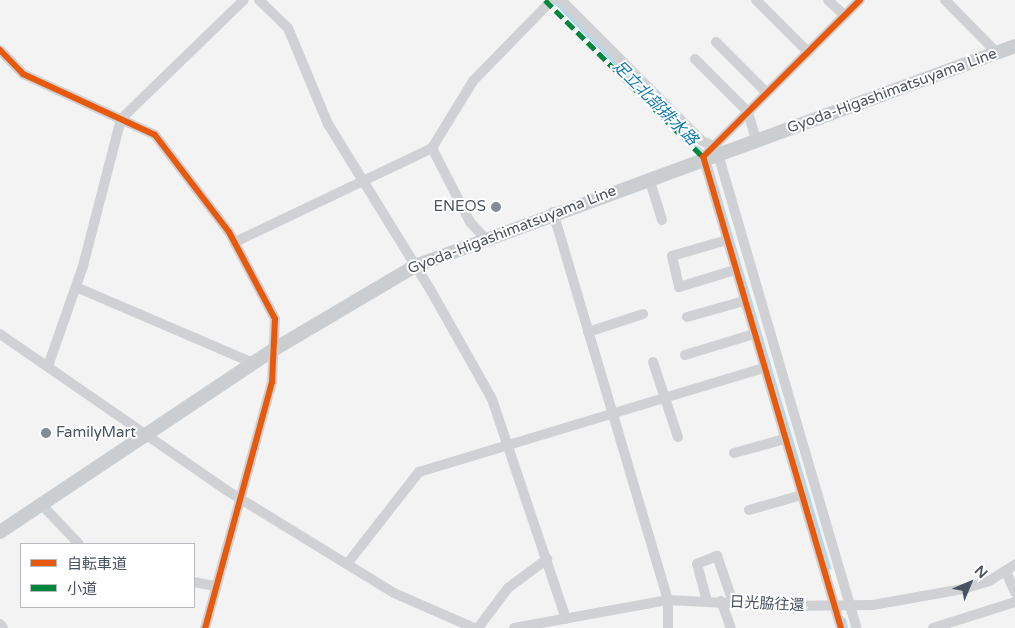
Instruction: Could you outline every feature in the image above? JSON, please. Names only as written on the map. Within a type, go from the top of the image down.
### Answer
[{"type":"main road","name":"Gyoda-Higashimatsuyama Line","points":[[0,532],[273,350],[415,266],[553,212],[704,159],[716,150],[756,140],[1015,46]]},
{"type":"street","points":[[48,366],[76,287],[121,119],[244,0]]},
{"type":"street","points":[[259,0],[288,28],[328,124],[415,266],[492,399],[510,446],[566,618]]},
{"type":"street","points":[[235,242],[432,148],[473,81],[552,0]]},
{"type":"street","points":[[561,0],[702,141],[716,150],[857,628]]},
{"type":"street","points":[[756,0],[808,52]]},
{"type":"street","points":[[828,0],[844,16]]},
{"type":"street","points":[[716,150],[748,112],[860,0]]},
{"type":"street","points":[[945,0],[997,53]]},
{"type":"street","points":[[716,42],[767,93]]},
{"type":"street","points":[[0,50],[24,74],[155,135],[166,147],[235,242],[275,318],[272,382],[238,496],[205,628]]},
{"type":"street","points":[[695,59],[748,112],[756,140]]},
{"type":"street","points":[[432,148],[470,222],[485,238]]},
{"type":"street","points":[[704,159],[763,368],[841,628]]},
{"type":"street","points":[[650,178],[662,220]]},
{"type":"street","points":[[553,212],[668,600],[668,628]]},
{"type":"street","points":[[727,240],[672,256],[679,286],[735,270]]},
{"type":"street","points":[[76,287],[253,363]]},
{"type":"street","points":[[687,317],[744,301]]},
{"type":"street","points":[[588,332],[642,314]]},
{"type":"street","points":[[0,334],[238,496],[346,564],[394,593],[476,628],[508,588],[547,559]]},
{"type":"street","points":[[685,355],[754,334]]},
{"type":"street","points":[[653,362],[678,437]]},
{"type":"street","points":[[346,564],[419,472],[763,368]]},
{"type":"street","points":[[734,453],[785,439]]},
{"type":"street","points":[[749,510],[802,495]]},
{"type":"street","points":[[41,504],[77,543]]},
{"type":"street","points":[[707,601],[697,564],[717,556],[733,602]]},
{"type":"street","name":"日光脇往還","points":[[514,628],[668,600],[850,606],[963,589],[1006,572],[1015,565]]},
{"type":"street","points":[[1006,572],[1015,592]]},
{"type":"street","points":[[195,582],[214,586]]},
{"type":"street","points":[[721,601],[731,628]]},
{"type":"street","points":[[933,628],[1015,602]]},
{"type":"street","points":[[0,624],[4,628]]},
{"type":"waterway","name":"足立北部排水路","points":[[553,0],[704,154]]},
{"type":"waterway","name":"足立北部排水路","points":[[709,162],[829,568]]},
{"type":"waterway","name":"足立北部排水路","points":[[844,619],[846,628]]},
{"type":"marked path","points":[[545,0],[703,157]]},
{"type":"cycle path","points":[[841,628],[703,157],[860,0]]},
{"type":"cycle path","points":[[0,50],[23,74],[155,135],[229,232],[275,319],[272,382],[205,628]]},
{"type":"place","name":"ENEOS","points":[[496,207]]},
{"type":"place","name":"FamilyMart","points":[[46,433]]}]
